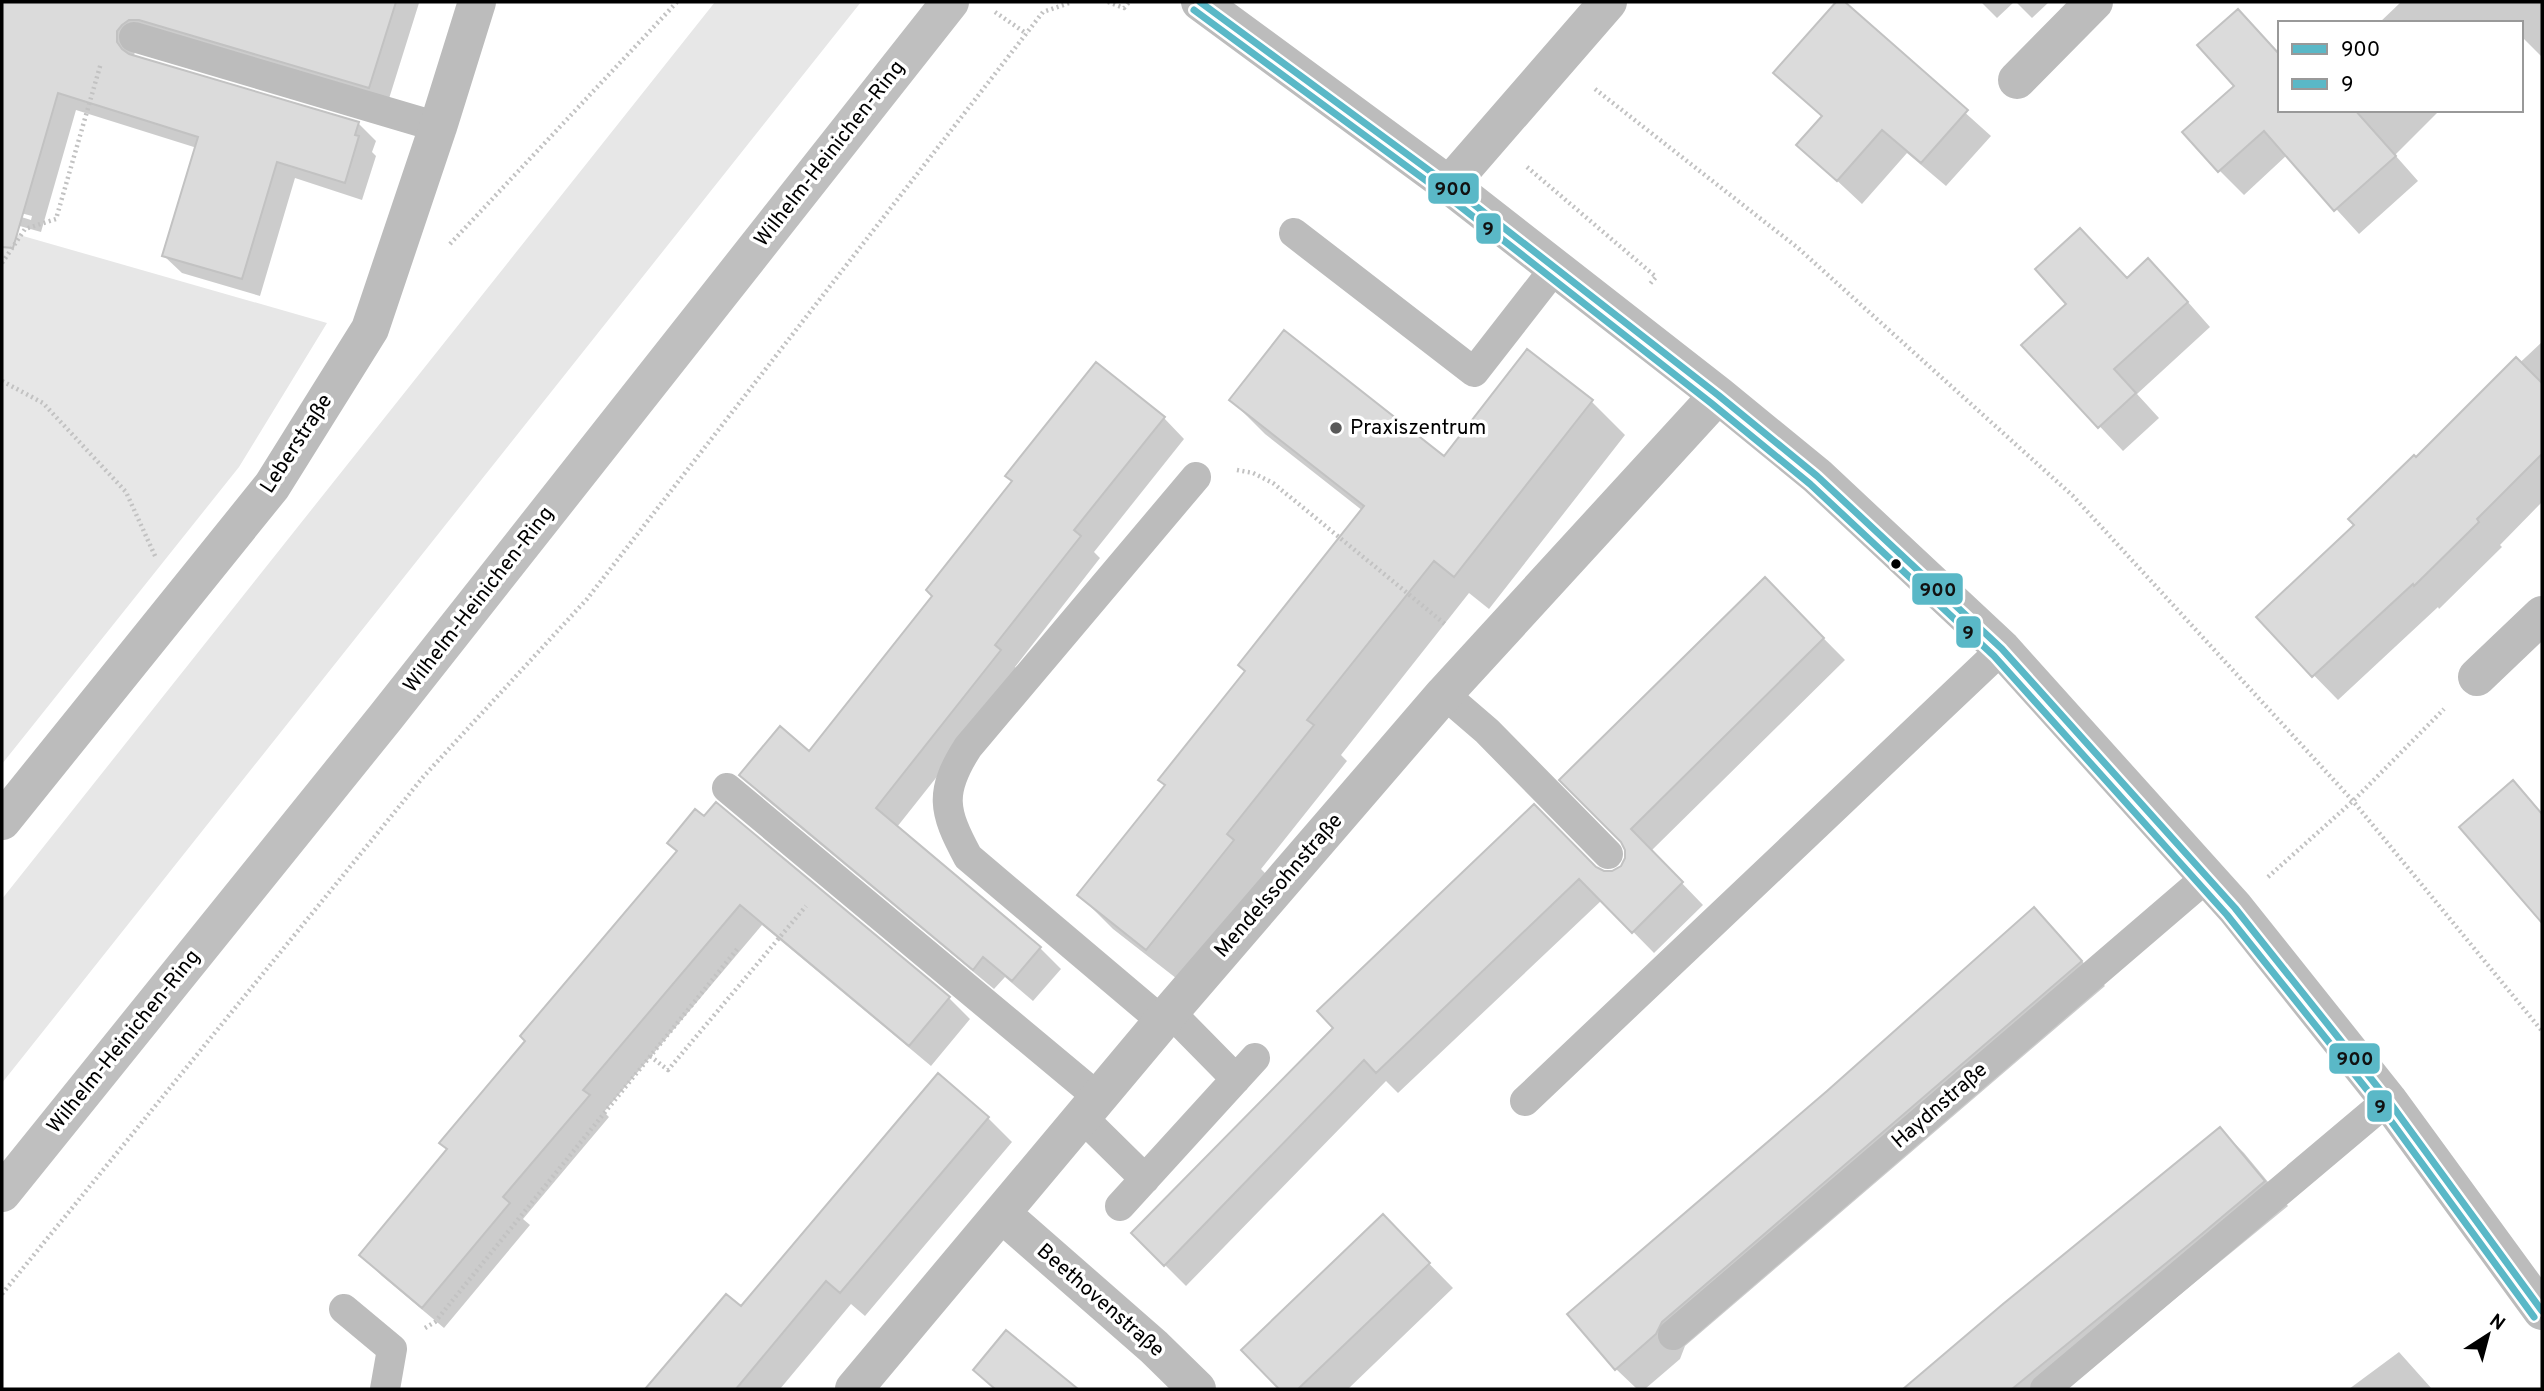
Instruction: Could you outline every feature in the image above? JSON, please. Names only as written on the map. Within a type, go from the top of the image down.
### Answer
[{"type":"main road","name":"Wilhelm-Heinichen-Ring","points":[[2,1193],[394,708],[950,2]]},
{"type":"street","name":"Leberstraße","points":[[2,821],[272,486],[370,329],[477,2]]},
{"type":"street","points":[[1200,2],[1448,185],[1718,395],[1816,476],[2003,649],[2235,908],[2388,1100],[2542,1311]]},
{"type":"street","points":[[1448,185],[1608,2]]},
{"type":"street","points":[[2017,80],[2094,2]]},
{"type":"street","name":"Mendelssohnstraße","points":[[854,1389],[1166,1017],[1444,694],[1718,395]]},
{"type":"street","points":[[2477,677],[2542,615]]},
{"type":"street","name":"Beethovenstraße","points":[[1002,1214],[1154,1347],[1197,1389]]},
{"type":"lane","points":[[134,37],[438,127]]},
{"type":"lane","points":[[1294,233],[1474,372],[1555,268]]},
{"type":"lane","points":[[1120,1206],[1246,1069],[1166,1017],[968,857],[953,829],[946,791],[958,762],[968,747],[1196,477]]},
{"type":"lane","points":[[1525,1101],[2003,649]]},
{"type":"lane","points":[[1444,694],[1487,731],[1608,854]]},
{"type":"lane","points":[[727,788],[832,875],[1091,1108],[1145,1179]]},
{"type":"lane","name":"Haydnstraße","points":[[1673,1335],[2208,877]]},
{"type":"lane","points":[[2045,1389],[2388,1100]]},
{"type":"lane","points":[[344,1309],[392,1349],[386,1389]]},
{"type":"path","points":[[444,250],[677,2]]},
{"type":"path","points":[[2,1294],[425,776],[587,599],[1043,12],[1072,2]]},
{"type":"path","points":[[1108,2],[1124,8],[1129,2]]},
{"type":"path","points":[[989,8],[1027,34]]},
{"type":"path","points":[[2,263],[25,229],[56,219],[104,53]]},
{"type":"path","points":[[1559,60],[1798,248],[2073,496],[2353,801],[2542,1031]]},
{"type":"path","points":[[1550,187],[1656,277]]},
{"type":"path","points":[[2,381],[43,403],[126,492],[177,604]]},
{"type":"path","points":[[1196,477],[1206,471],[1234,470],[1253,472],[1273,482],[1480,653]]},
{"type":"path","points":[[2235,908],[2353,801],[2477,677]]},
{"type":"path","points":[[650,1056],[668,1070],[832,875]]},
{"type":"path","points":[[392,1349],[435,1321],[738,948]]},
{"type":"shaded area","points":[[715,2],[861,2],[2,1083],[2,899]]},
{"type":"shaded area","points":[[2,230],[327,323],[239,467],[2,764]]},
{"type":"building","points":[[2,2],[396,2],[369,88],[139,20],[129,20],[117,31],[117,42],[129,54],[359,122],[355,135],[359,136],[345,183],[277,162],[242,279],[162,256],[198,137],[58,93],[13,248],[2,247]]},
{"type":"building","points":[[1836,2],[1845,2],[1968,110],[1921,163],[1882,130],[1837,181],[1796,145],[1822,116],[1773,73]]},
{"type":"building","points":[[2238,9],[2278,53],[2278,112],[2357,112],[2396,156],[2334,211],[2264,131],[2218,172],[2182,132],[2234,86],[2197,45]]},
{"type":"building","points":[[2080,228],[2127,278],[2148,258],[2188,302],[2114,369],[2136,393],[2098,428],[2021,345],[2066,304],[2035,269]]},
{"type":"building","points":[[1284,330],[1444,456],[1527,349],[1593,400],[1454,577],[1434,561],[1307,720],[1314,725],[1227,834],[1234,840],[1146,950],[1077,895],[1165,785],[1158,780],[1245,671],[1238,665],[1364,506],[1229,400]]},
{"type":"building","points":[[2516,357],[2542,383],[2542,454],[2477,519],[2479,522],[2414,586],[2413,584],[2312,677],[2256,617],[2354,525],[2348,519],[2414,455],[2416,457]]},
{"type":"building","points":[[1096,362],[1165,417],[1074,530],[1081,536],[995,645],[1001,650],[876,808],[1041,947],[1012,981],[983,957],[973,970],[739,775],[780,726],[809,751],[932,596],[926,590],[1012,481],[1005,476]]},
{"type":"building","points":[[1765,577],[1824,638],[1631,829],[1683,882],[1632,933],[1579,879],[1376,1073],[1364,1060],[1164,1266],[1131,1233],[1333,1028],[1317,1011],[1534,804],[1596,867],[1612,871],[1621,866],[1625,850],[1621,842],[1559,780]]},
{"type":"building","points":[[2513,780],[2542,814],[2542,923],[2459,827]]},
{"type":"building","points":[[716,802],[950,997],[909,1046],[740,905],[583,1090],[590,1095],[503,1197],[510,1203],[422,1308],[359,1255],[447,1149],[439,1143],[525,1041],[520,1036],[677,851],[667,843],[695,809],[704,816]]},
{"type":"building","points":[[2034,907],[2082,961],[1662,1322],[1656,1334],[1615,1370],[1567,1314],[1827,1091]]},
{"type":"building","points":[[938,1073],[989,1117],[840,1293],[826,1281],[736,1389],[645,1389],[726,1294],[741,1306]]},
{"type":"building","points":[[2220,1127],[2265,1181],[2197,1238],[2012,1389],[1903,1389],[2003,1304]]},
{"type":"building","points":[[1383,1214],[1430,1263],[1298,1389],[1279,1389],[1241,1350]]},
{"type":"building","points":[[1006,1330],[1078,1389],[995,1389],[973,1370]]},
{"type":"transit line","name":"900","points":[[1200,2],[1449,185],[1718,395],[1817,476],[2002,649],[2235,908],[2388,1100],[2542,1311]]},
{"type":"transit line","name":"9","points":[[1194,10],[1443,193],[1711,403],[1810,484],[1994,656],[2227,915],[2380,1106],[2534,1317]]},
{"type":"place","name":"Praxiszentrum","points":[[1336,428]]}]
